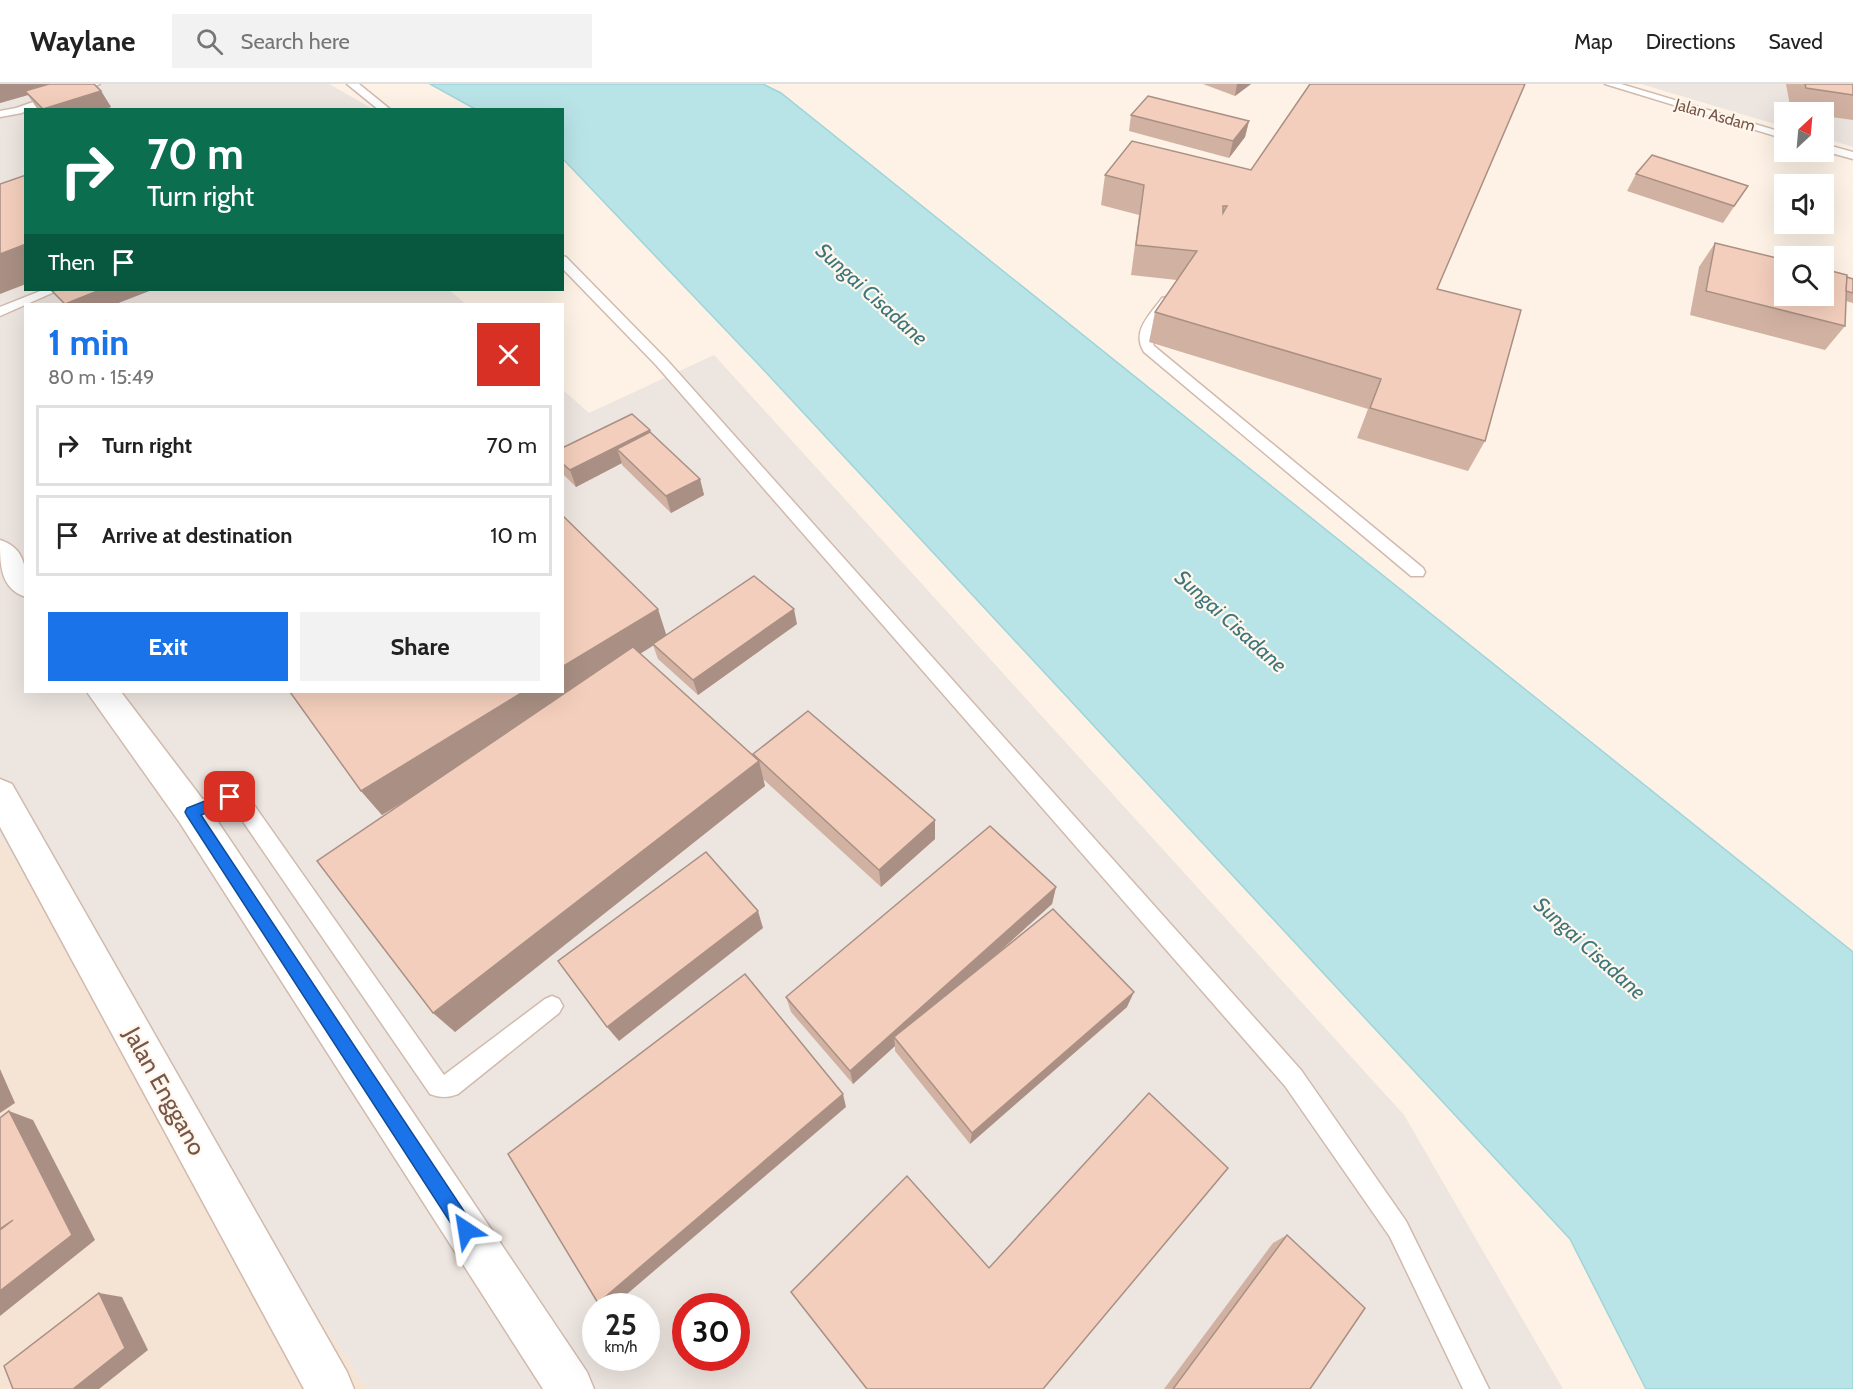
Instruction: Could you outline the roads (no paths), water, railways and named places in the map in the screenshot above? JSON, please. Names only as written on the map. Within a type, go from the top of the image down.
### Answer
[{"type":"street","points":[[0,551],[24,583]]},
{"type":"street","points":[[104,693],[192,812],[570,1389]]},
{"type":"street","name":"Jalan Enggano","points":[[0,794],[330,1389]]},
{"type":"lane","points":[[27,108],[95,84]]},
{"type":"lane","points":[[352,84],[383,108]]},
{"type":"lane","name":"Jalan Asdam","points":[[1610,84],[1774,133]]},
{"type":"lane","points":[[0,114],[24,109]]},
{"type":"lane","points":[[1834,150],[1853,156]]},
{"type":"lane","points":[[564,262],[662,362],[1293,1078],[1398,1229],[1476,1389]]},
{"type":"lane","points":[[1174,290],[1144,336],[1145,345],[1417,572]]},
{"type":"lane","points":[[0,312],[50,291]]},
{"type":"lane","points":[[192,812],[230,797],[242,804],[438,1086],[450,1086],[552,1006]]},
{"type":"water","name":"Sungai Cisadane","points":[[430,84],[763,84],[781,93],[1853,952],[1853,1389],[1646,1389],[1570,1239],[760,366],[564,160],[564,108],[473,108]]}]
